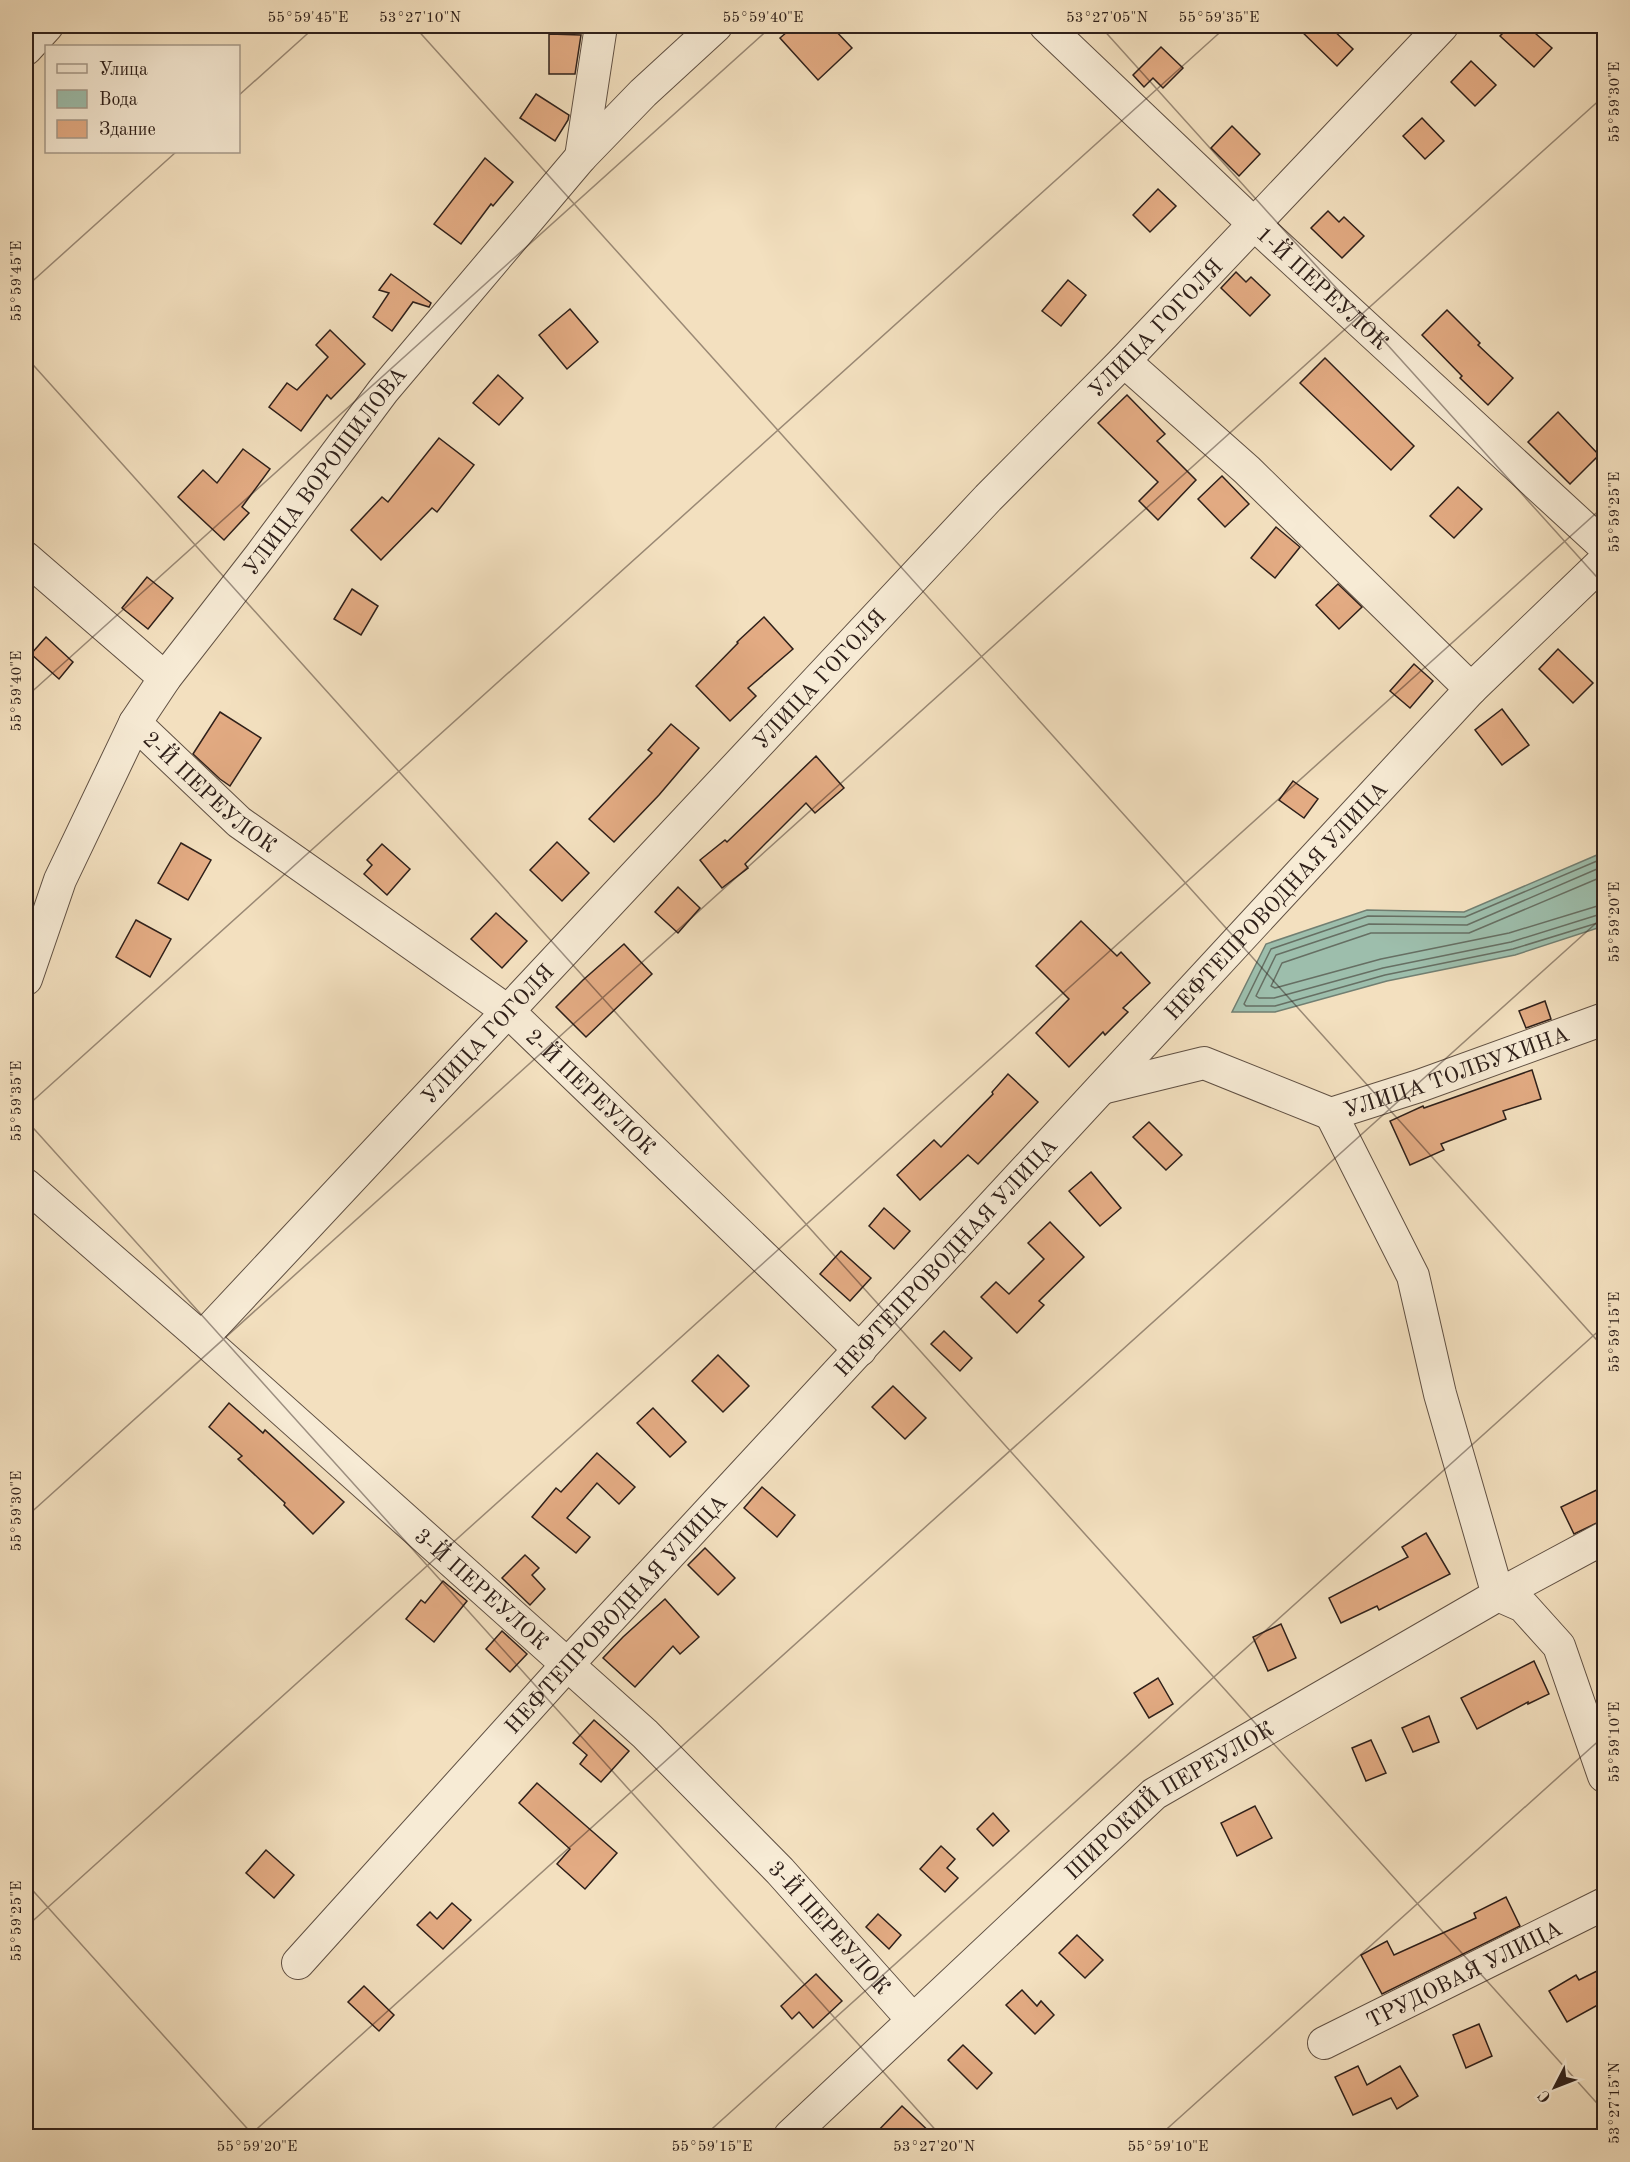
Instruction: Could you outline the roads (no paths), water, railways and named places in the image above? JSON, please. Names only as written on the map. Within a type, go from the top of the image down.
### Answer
[{"type":"street","points":[[26,49],[47,26]]},
{"type":"street","points":[[581,157],[601,26]]},
{"type":"street","name":"УЛИЦА ВОРОШИЛОВА","points":[[26,979],[60,880],[135,723],[165,678],[383,391],[581,157],[643,93],[716,26]]},
{"type":"street","name":"1-Й ПЕРЕУЛОК","points":[[1046,26],[1254,224],[1605,546]]},
{"type":"street","name":"УЛИЦА ГОГОЛЯ","points":[[202,1338],[988,498],[1124,361],[1442,26]]},
{"type":"street","points":[[1124,361],[1247,470],[1472,688]]},
{"type":"street","points":[[26,558],[165,678]]},
{"type":"street","name":"НЕФТЕПРОВОДНАЯ УЛИЦА","points":[[298,1962],[567,1665],[1472,688],[1605,561]]},
{"type":"street","name":"2-Й ПЕРЕУЛОК","points":[[135,723],[239,822],[509,1012],[860,1350]]},
{"type":"street","name":"УЛИЦА ТОЛБУХИНА","points":[[1102,1088],[1204,1063],[1331,1114],[1419,1086],[1605,1020]]},
{"type":"street","points":[[1331,1114],[1413,1276],[1440,1394],[1498,1595],[1523,1606],[1558,1646],[1605,1776]]},
{"type":"street","name":"3-Й ПЕРЕУЛОК","points":[[26,1185],[202,1338],[645,1734],[780,1871],[912,2019]]},
{"type":"street","name":"ШИРОКИЙ ПЕРЕУЛОК","points":[[790,2136],[1154,1794],[1498,1595],[1605,1538]]},
{"type":"street","name":"ТРУДОВАЯ УЛИЦА","points":[[1324,2043],[1605,1904]]},
{"type":"water","points":[[1604,852],[1604,926],[1515,955],[1387,981],[1275,1012],[1232,1012],[1266,944],[1367,910],[1464,912]]}]
